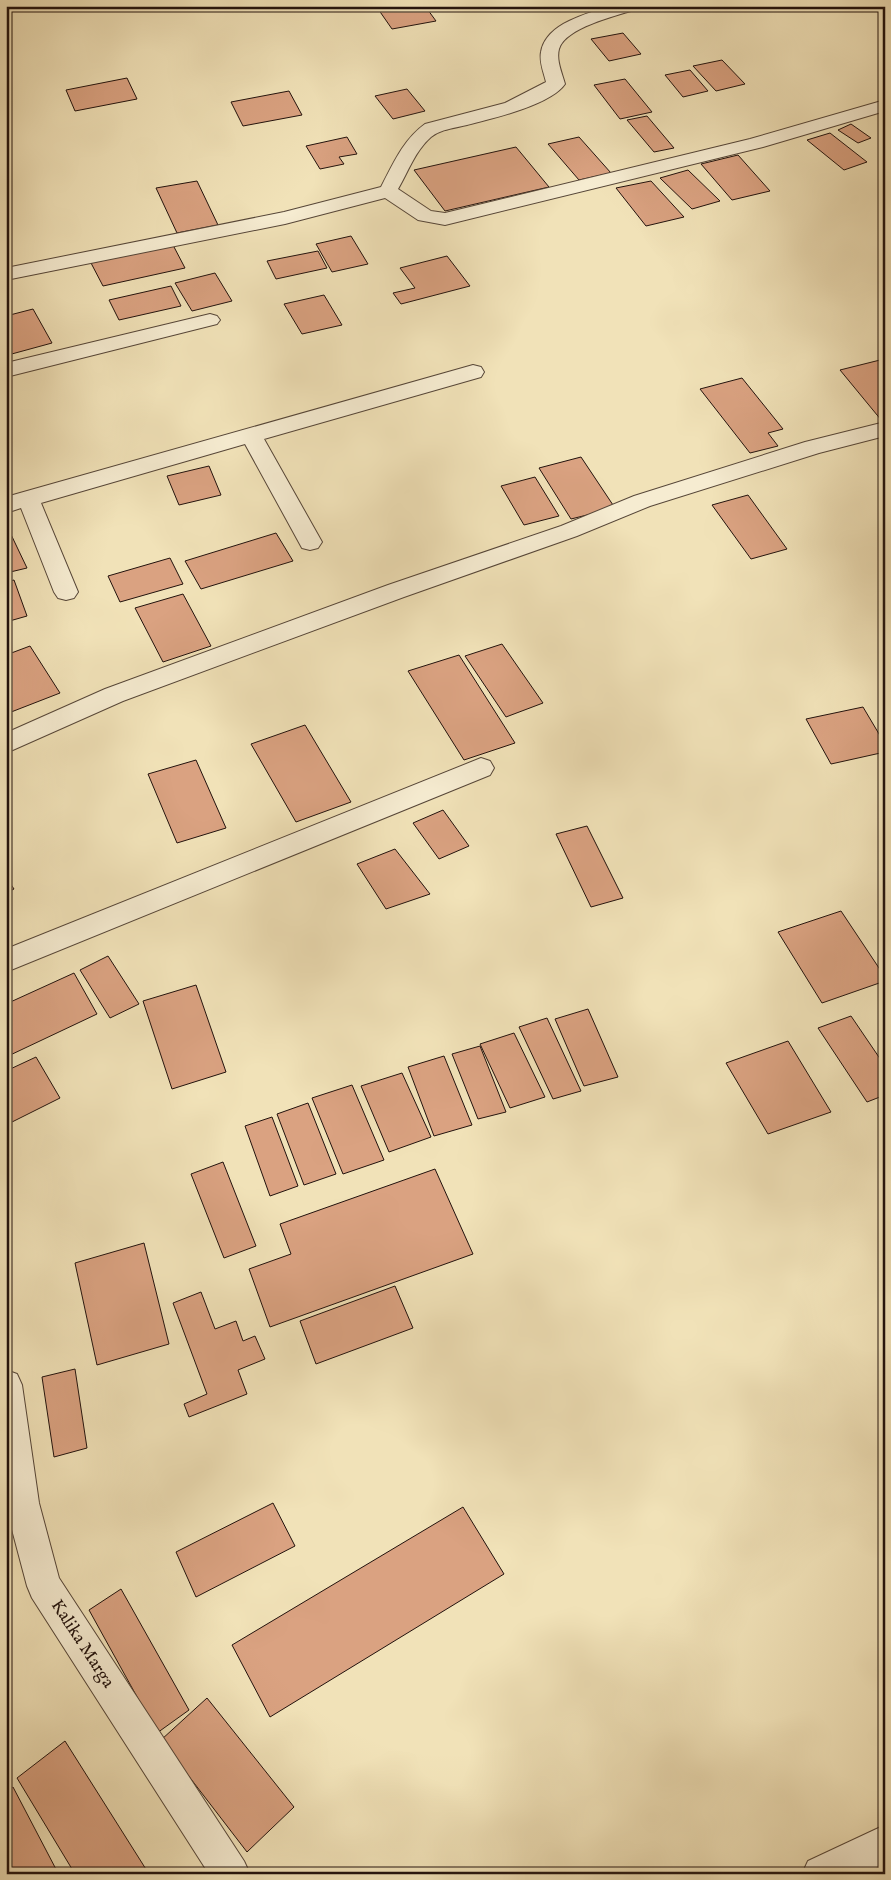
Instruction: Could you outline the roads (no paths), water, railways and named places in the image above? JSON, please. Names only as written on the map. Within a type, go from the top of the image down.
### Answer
[{"type":"street","points":[[6,274],[268,222],[388,191],[403,163],[423,133],[432,128],[516,105],[540,96],[556,84],[549,59],[550,48],[556,38],[582,22],[628,6]]},
{"type":"street","points":[[388,191],[425,216],[445,219],[756,142],[885,105]]},
{"type":"street","points":[[6,370],[210,320]]},
{"type":"street","points":[[6,505],[473,372]]},
{"type":"street","points":[[6,744],[114,695],[569,531],[642,502],[813,447],[885,429]]},
{"type":"street","points":[[251,436],[310,542]]},
{"type":"street","points":[[28,498],[66,592]]},
{"type":"street","points":[[6,961],[481,768]]},
{"type":"street","name":"Kalika Marga","points":[[6,1385],[22,1503],[44,1586],[231,1874]]},
{"type":"street","points":[[822,1874],[885,1844]]}]
